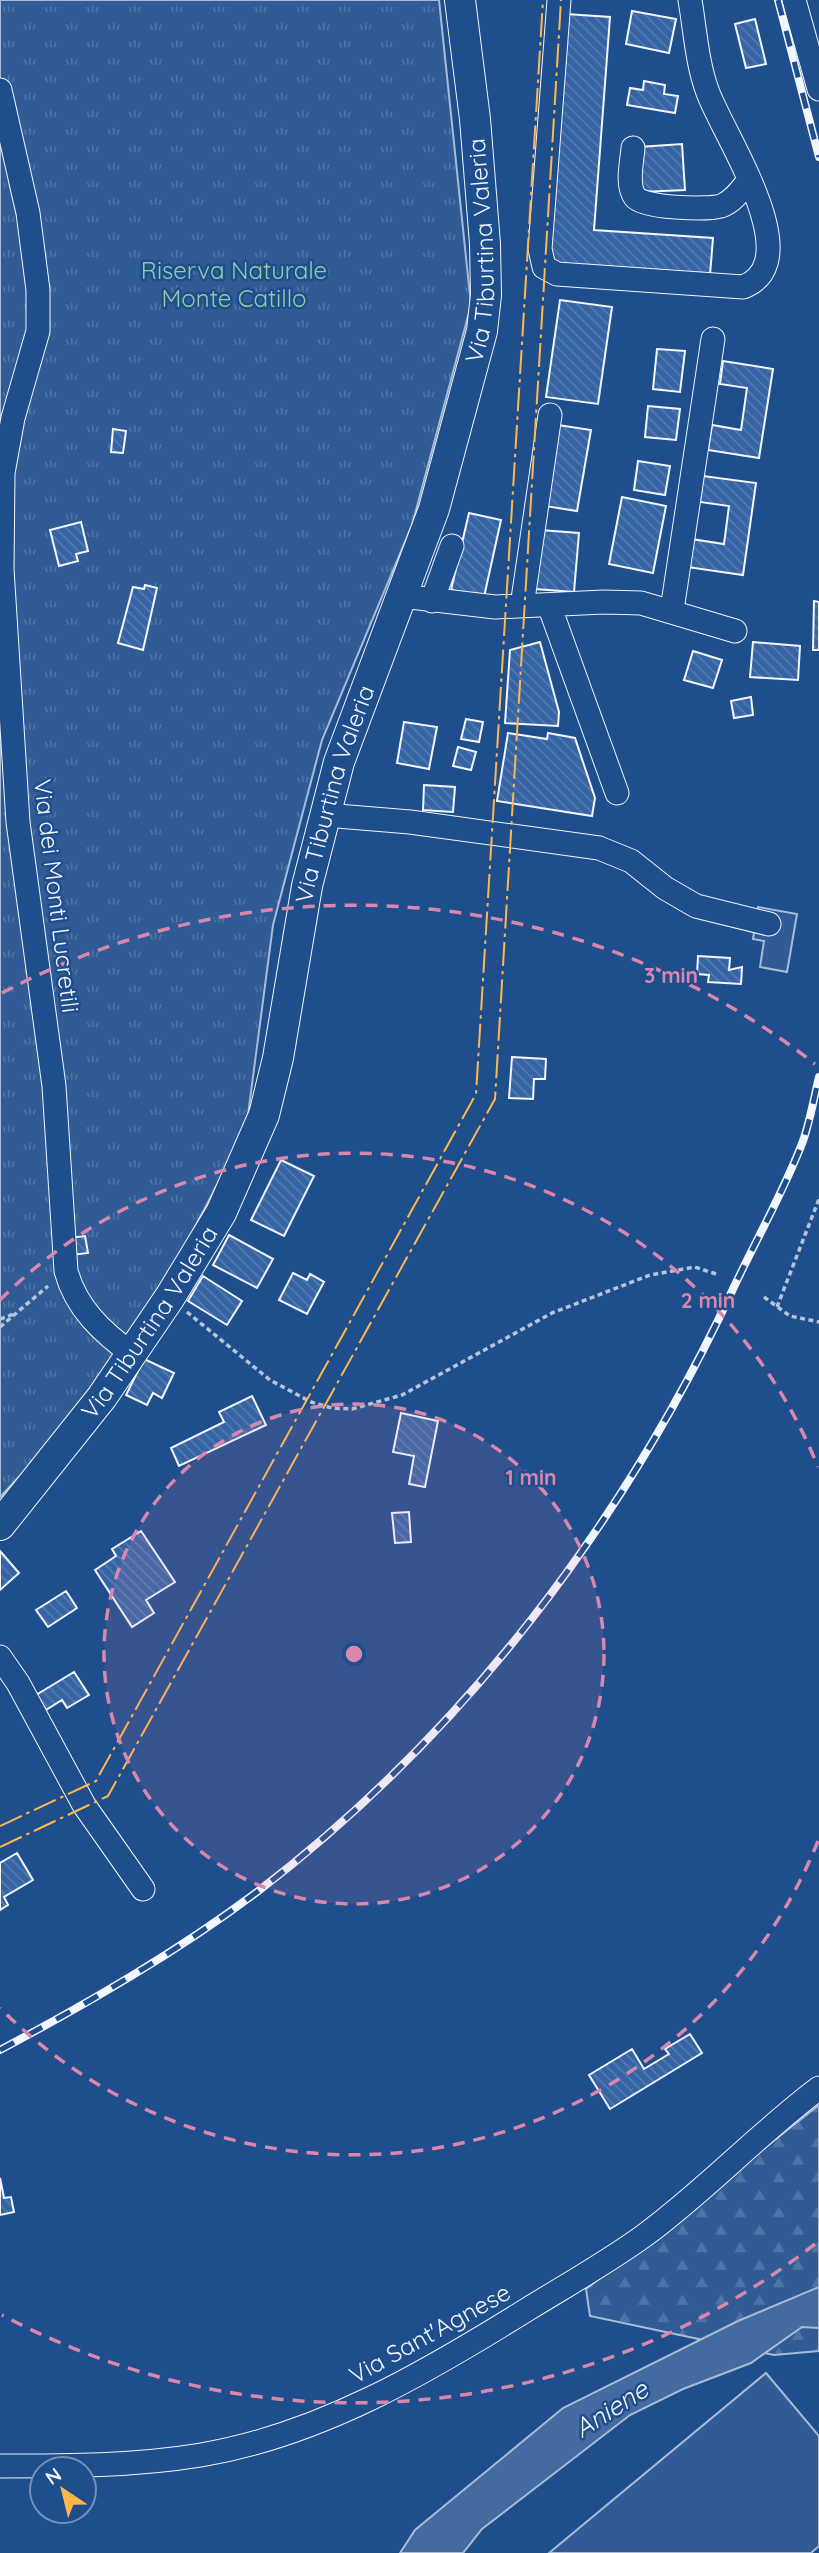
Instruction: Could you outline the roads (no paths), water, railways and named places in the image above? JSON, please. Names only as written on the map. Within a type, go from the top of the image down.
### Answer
[{"type":"main road","name":"Via Tiburtina Valeria","points":[[0,1525],[38,1481],[132,1354],[170,1297],[221,1213],[257,1137],[275,1076],[300,924],[339,762],[434,509],[471,381],[484,313],[485,244],[460,0]]},
{"type":"street","points":[[559,0],[540,249],[544,267],[557,274],[728,288],[750,285],[763,274],[768,243],[763,214],[705,86],[690,0]]},
{"type":"street","points":[[794,0],[819,89]]},
{"type":"street","name":"Via dei Monti Lucretili","points":[[0,90],[30,224],[38,290],[38,331],[6,454],[2,492],[2,569],[18,822],[54,1086],[66,1271],[71,1289],[92,1320],[132,1354]]},
{"type":"street","points":[[633,148],[631,186],[635,197],[645,203],[701,208],[721,206],[737,195],[749,180]]},
{"type":"street","points":[[672,610],[713,339]]},
{"type":"street","points":[[522,606],[550,415]]},
{"type":"street","points":[[432,601],[452,546]]},
{"type":"street","points":[[402,596],[480,606],[622,602],[672,610],[736,631]]},
{"type":"street","points":[[550,605],[617,793]]},
{"type":"street","points":[[325,815],[410,822],[599,848],[631,862],[665,888],[696,906],[769,924]]},
{"type":"street","points":[[0,1657],[18,1683],[84,1805],[143,1889]]},
{"type":"street","name":"Via Sant'Agnese","points":[[0,2466],[140,2463],[202,2455],[270,2438],[378,2395],[444,2361],[645,2235],[819,2088]]},
{"type":"water","name":"Aniene","points":[[819,2287],[819,2328],[802,2327],[751,2363],[683,2389],[630,2415],[482,2529],[463,2553],[400,2553],[415,2530],[563,2408],[738,2321]]},
{"type":"railway","points":[[778,0],[819,157]]},
{"type":"railway","points":[[0,2050],[132,1976],[257,1892],[332,1831],[403,1764],[469,1694],[531,1619],[589,1541],[642,1460],[690,1376],[795,1160],[808,1126],[819,1077]]},
{"type":"park label","name":"Riserva Naturale Monte Catillo","points":[[234,285]]}]
